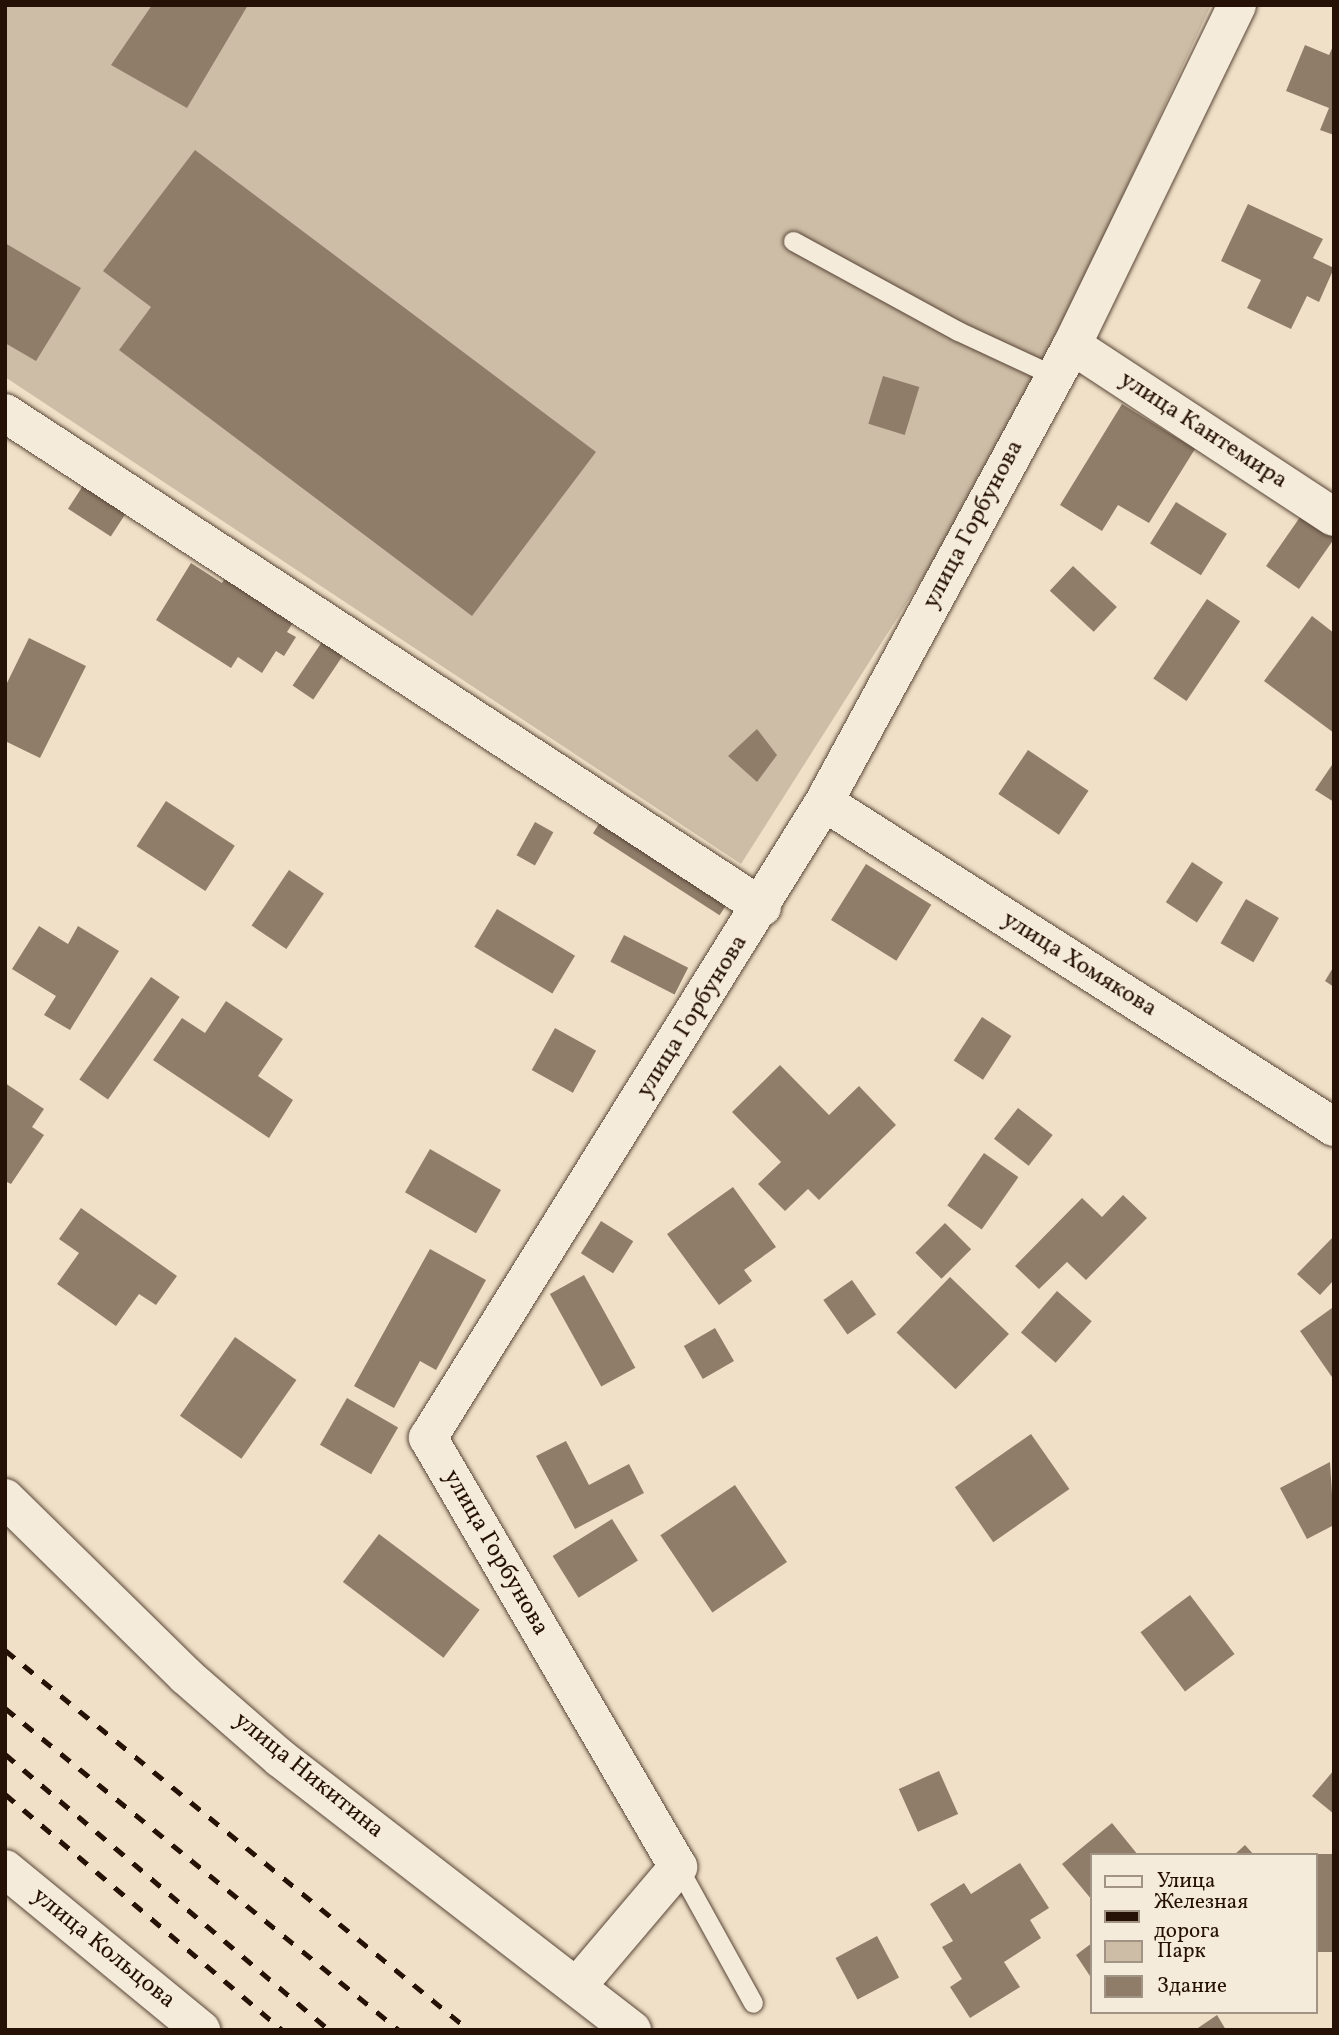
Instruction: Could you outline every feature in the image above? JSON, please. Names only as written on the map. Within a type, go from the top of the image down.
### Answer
[{"type":"street","name":"улица Горбунова","points":[[678,1867],[428,1438],[762,907],[824,802],[1063,360],[1237,5]]},
{"type":"street","name":"улица Кантемира","points":[[1063,360],[1334,517]]},
{"type":"street","points":[[5,413],[762,907]]},
{"type":"street","name":"улица Хомякова","points":[[824,802],[1334,1127]]},
{"type":"street","name":"улица Никитина","points":[[5,1498],[186,1676],[280,1758],[578,1985],[632,2030]]},
{"type":"street","points":[[578,1985],[678,1867]]},
{"type":"street","name":"улица Кольцова","points":[[5,1869],[201,2030]]},
{"type":"lane","points":[[793,241],[979,331],[1063,360]]},
{"type":"lane","points":[[678,1867],[753,2003]]},
{"type":"green space","points":[[5,5],[1211,5],[1009,442],[741,864],[5,377]]},
{"type":"building","points":[[152,5],[248,5],[187,108],[111,65]]},
{"type":"building","points":[[1334,44],[1334,135],[1320,130],[1329,108],[1286,91],[1305,45],[1329,55]]},
{"type":"building","points":[[195,150],[596,452],[472,616],[119,350],[151,307],[103,271]]},
{"type":"building","points":[[1248,204],[1323,239],[1313,258],[1334,268],[1319,302],[1307,296],[1291,329],[1247,308],[1261,280],[1221,261]]},
{"type":"building","points":[[5,243],[81,288],[36,361],[5,343]]},
{"type":"building","points":[[883,376],[919,387],[905,435],[868,424]]},
{"type":"building","points":[[1122,404],[1195,449],[1149,523],[1118,505],[1102,531],[1060,505]]},
{"type":"building","points":[[86,481],[129,509],[111,536],[68,509]]},
{"type":"building","points":[[1176,502],[1227,534],[1201,575],[1150,544]]},
{"type":"building","points":[[1305,510],[1334,530],[1334,539],[1299,589],[1266,566]]},
{"type":"building","points":[[191,563],[222,583],[231,569],[300,612],[287,632],[296,637],[284,656],[276,651],[262,673],[238,657],[231,668],[156,620]]},
{"type":"building","points":[[1073,566],[1117,607],[1094,632],[1050,591]]},
{"type":"building","points":[[1207,599],[1240,621],[1186,701],[1153,679]]},
{"type":"building","points":[[1312,616],[1334,633],[1334,733],[1264,681]]},
{"type":"building","points":[[330,630],[351,644],[313,700],[293,686]]},
{"type":"building","points":[[29,638],[86,666],[40,758],[5,741],[5,687]]},
{"type":"building","points":[[757,729],[777,755],[757,782],[728,756]]},
{"type":"building","points":[[1028,750],[1089,791],[1059,835],[998,794]]},
{"type":"building","points":[[1334,762],[1334,802],[1315,790]]},
{"type":"building","points":[[166,801],[235,846],[205,891],[137,846]]},
{"type":"building","points":[[606,813],[733,895],[720,915],[593,833]]},
{"type":"building","points":[[535,822],[553,832],[535,865],[517,855]]},
{"type":"building","points":[[1192,862],[1223,882],[1197,922],[1166,902]]},
{"type":"building","points":[[866,864],[931,905],[896,961],[831,920]]},
{"type":"building","points":[[289,870],[324,893],[286,949],[252,926]]},
{"type":"building","points":[[1246,899],[1279,918],[1253,962],[1220,943]]},
{"type":"building","points":[[497,909],[575,956],[552,994],[474,947]]},
{"type":"building","points":[[39,926],[68,944],[78,926],[119,951],[70,1030],[44,1015],[56,996],[12,969]]},
{"type":"building","points":[[624,935],[688,968],[675,994],[610,962]]},
{"type":"building","points":[[1334,966],[1334,987],[1325,981]]},
{"type":"building","points":[[151,977],[180,997],[108,1099],[79,1079]]},
{"type":"building","points":[[226,1001],[283,1039],[258,1076],[293,1100],[269,1138],[153,1060],[182,1018],[205,1033]]},
{"type":"building","points":[[982,1017],[1011,1036],[983,1080],[954,1061]]},
{"type":"building","points":[[555,1028],[596,1051],[573,1093],[532,1070]]},
{"type":"building","points":[[780,1065],[829,1115],[859,1086],[896,1125],[819,1200],[808,1189],[785,1211],[758,1184],[781,1162],[732,1112]]},
{"type":"building","points":[[5,1083],[44,1109],[32,1127],[44,1135],[11,1184],[5,1181]]},
{"type":"building","points":[[1018,1108],[1053,1135],[1029,1166],[994,1139]]},
{"type":"building","points":[[430,1149],[501,1190],[476,1233],[405,1192]]},
{"type":"building","points":[[984,1153],[1018,1177],[982,1230],[947,1205]]},
{"type":"building","points":[[733,1187],[776,1247],[744,1270],[752,1281],[719,1305],[667,1234]]},
{"type":"building","points":[[1123,1195],[1147,1218],[1086,1280],[1067,1262],[1039,1289],[1015,1266],[1082,1198],[1102,1217]]},
{"type":"building","points":[[81,1208],[177,1276],[156,1305],[139,1294],[116,1326],[57,1284],[79,1253],[59,1239]]},
{"type":"building","points":[[601,1221],[633,1241],[613,1273],[581,1253]]},
{"type":"building","points":[[945,1223],[971,1249],[941,1279],[915,1253]]},
{"type":"building","points":[[1334,1236],[1334,1280],[1320,1295],[1297,1274]]},
{"type":"building","points":[[430,1249],[486,1280],[436,1370],[420,1361],[394,1408],[354,1386]]},
{"type":"building","points":[[584,1275],[635,1368],[601,1387],[550,1294]]},
{"type":"building","points":[[950,1277],[1009,1334],[955,1389],[897,1332]]},
{"type":"building","points":[[852,1280],[876,1314],[847,1334],[823,1300]]},
{"type":"building","points":[[1057,1291],[1092,1321],[1056,1363],[1021,1333]]},
{"type":"building","points":[[1332,1308],[1334,1310],[1334,1380],[1300,1331]]},
{"type":"building","points":[[715,1328],[734,1361],[703,1379],[684,1346]]},
{"type":"building","points":[[235,1337],[296,1380],[241,1459],[180,1416]]},
{"type":"building","points":[[347,1398],[398,1428],[371,1474],[320,1445]]},
{"type":"building","points":[[1031,1434],[1069,1489],[993,1542],[955,1487]]},
{"type":"building","points":[[566,1441],[589,1485],[629,1464],[644,1493],[575,1529],[536,1456]]},
{"type":"building","points":[[1330,1462],[1334,1525],[1307,1539],[1280,1488]]},
{"type":"building","points":[[735,1485],[787,1562],[712,1612],[660,1535]]},
{"type":"building","points":[[612,1519],[638,1561],[579,1598],[553,1556]]},
{"type":"building","points":[[379,1534],[480,1610],[444,1658],[343,1582]]},
{"type":"building","points":[[1190,1595],[1235,1654],[1185,1691],[1140,1632]]},
{"type":"building","points":[[1334,1770],[1334,1814],[1312,1796]]},
{"type":"building","points":[[939,1771],[958,1814],[918,1832],[899,1789]]},
{"type":"building","points":[[1112,1823],[1136,1853],[1090,1853],[1090,1898],[1062,1864]]},
{"type":"building","points":[[1245,1845],[1252,1853],[1236,1853]]},
{"type":"building","points":[[1318,1854],[1334,1854],[1334,1952],[1318,1952]]},
{"type":"building","points":[[1020,1863],[1049,1908],[1030,1920],[1041,1938],[1004,1962],[1020,1987],[970,2018],[950,1987],[962,1979],[942,1947],[953,1941],[930,1904],[964,1883],[971,1894]]},
{"type":"building","points":[[877,1936],[899,1977],[858,2000],[836,1958]]},
{"type":"building","points":[[1090,1944],[1090,1976],[1076,1955]]},
{"type":"building","points":[[1217,2015],[1226,2030],[1195,2030]]},
{"type":"railway","points":[[5,1650],[469,2030]]},
{"type":"railway","points":[[5,1708],[399,2030]]},
{"type":"railway","points":[[5,1754],[329,2030]]},
{"type":"railway","points":[[5,1794],[282,2030]]}]
